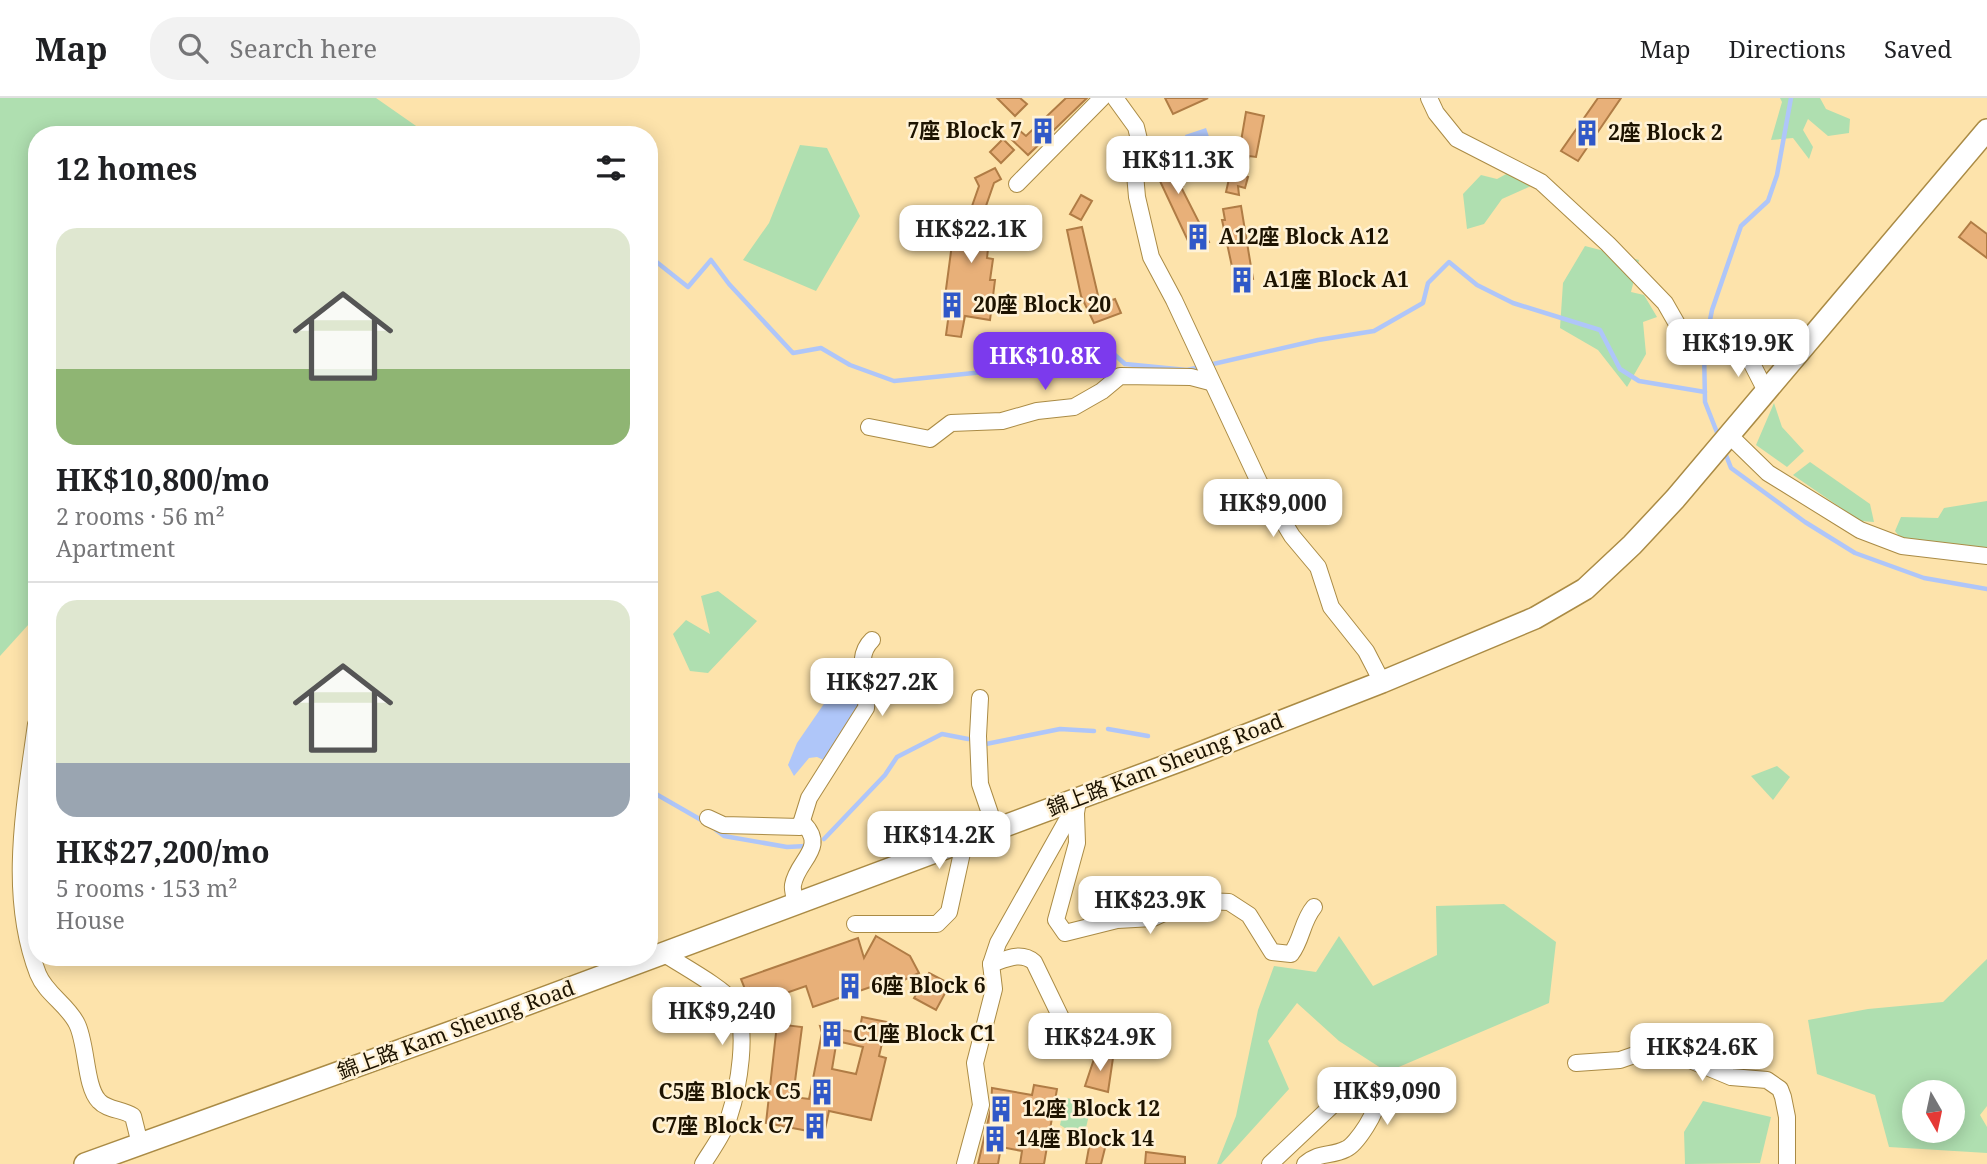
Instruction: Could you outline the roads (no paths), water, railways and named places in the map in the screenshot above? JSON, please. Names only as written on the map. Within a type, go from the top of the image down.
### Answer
[{"type":"main road","name":"錦上路 Kam Sheung Road","points":[[658,955],[995,828],[1077,806],[1535,618],[1585,589],[1632,545],[1697,474],[1987,130]]},
{"type":"main road","name":"錦上路 Kam Sheung Road","points":[[85,1164],[627,966]]},
{"type":"street","points":[[1017,184],[1102,98]]},
{"type":"street","points":[[1115,98],[1136,127],[1142,152],[1135,174],[1137,197],[1151,257],[1174,300],[1259,482],[1293,536],[1318,567],[1331,607],[1366,651],[1382,682]]},
{"type":"street","points":[[1429,98],[1436,113],[1457,139],[1541,182],[1608,244],[1665,303],[1681,331],[1693,342],[1718,349],[1735,350],[1749,360],[1767,393]]},
{"type":"street","points":[[869,427],[930,439],[951,423],[1002,421],[1037,411],[1074,407],[1102,391],[1120,376],[1191,377],[1207,373]]},
{"type":"street","points":[[1728,437],[1768,473],[1860,530],[1902,545],[1987,556]]},
{"type":"street","points":[[708,818],[723,825],[796,829],[803,824],[809,798],[866,708],[863,650],[872,640]]},
{"type":"street","points":[[980,698],[980,784],[995,828]]},
{"type":"street","points":[[28,788],[21,880],[22,906],[28,933]]},
{"type":"street","points":[[1077,806],[1077,843],[1055,920],[1065,933],[1117,920],[1153,918],[1181,905],[1204,901],[1229,902],[1249,915],[1272,952],[1285,955],[1291,954],[1298,944],[1308,913],[1314,907]]},
{"type":"street","points":[[965,1164],[981,1105],[975,1063],[994,989],[991,964],[998,943],[1077,806]]},
{"type":"street","points":[[796,903],[794,883],[813,844],[812,832],[803,824]]},
{"type":"street","points":[[855,925],[937,924],[949,912],[965,839]]},
{"type":"street","points":[[663,953],[733,1000],[739,1016],[741,1031],[737,1083],[729,1119],[703,1164]]},
{"type":"street","points":[[991,964],[1019,955],[1034,962],[1065,1026]]},
{"type":"street","points":[[37,966],[44,986],[75,1019],[96,1097],[107,1106],[132,1116],[141,1144]]},
{"type":"street","points":[[1576,1063],[1620,1060],[1643,1052],[1666,1050],[1731,1077],[1767,1080],[1780,1089],[1783,1097],[1787,1118],[1787,1164]]},
{"type":"street","points":[[1270,1164],[1356,1083],[1362,1082],[1373,1094],[1377,1104],[1375,1112],[1352,1146],[1344,1151],[1318,1154],[1305,1164]]},
{"type":"water","points":[[1206,128],[1216,157],[1205,161],[1210,177],[1201,180],[1185,135]]},
{"type":"water","points":[[841,679],[862,689],[862,704],[828,762],[817,757],[809,758],[794,776],[788,765],[797,743]]},
{"type":"waterway","points":[[1706,340],[1712,310],[1741,226],[1768,201],[1777,175],[1791,98]]},
{"type":"waterway","points":[[658,263],[688,287],[711,260],[729,284],[793,353],[821,348],[850,365],[894,381],[984,372],[1011,374],[1056,366],[1097,339],[1125,364],[1187,370],[1318,340],[1374,331],[1423,303],[1428,283],[1449,262],[1477,285],[1513,303],[1600,330],[1620,369],[1639,381],[1705,392]]},
{"type":"waterway","points":[[1704,349],[1705,402],[1718,435]]},
{"type":"waterway","points":[[1724,450],[1731,468],[1805,522],[1855,553],[1924,578],[1987,589]]},
{"type":"waterway","points":[[986,744],[1060,729],[1094,731]]},
{"type":"waterway","points":[[1108,729],[1148,736]]},
{"type":"waterway","points":[[824,839],[885,775],[897,757],[942,734],[968,739]]},
{"type":"waterway","points":[[658,795],[703,821]]},
{"type":"waterway","points":[[716,830],[724,836],[787,847],[806,846]]},
{"type":"place","name":"7座 Block 7","points":[[1043,131]]},
{"type":"place","name":"2座 Block 2","points":[[1587,133]]},
{"type":"place","name":"A12座 Block A12","points":[[1198,237]]},
{"type":"place","name":"A1座 Block A1","points":[[1242,280]]},
{"type":"place","name":"20座 Block 20","points":[[952,305]]},
{"type":"place","name":"6座 Block 6","points":[[850,986]]},
{"type":"place","name":"C1座 Block C1","points":[[832,1034]]},
{"type":"place","name":"C5座 Block C5","points":[[822,1092]]},
{"type":"place","name":"12座 Block 12","points":[[1001,1109]]},
{"type":"place","name":"C7座 Block C7","points":[[815,1126]]},
{"type":"place","name":"14座 Block 14","points":[[995,1139]]}]
